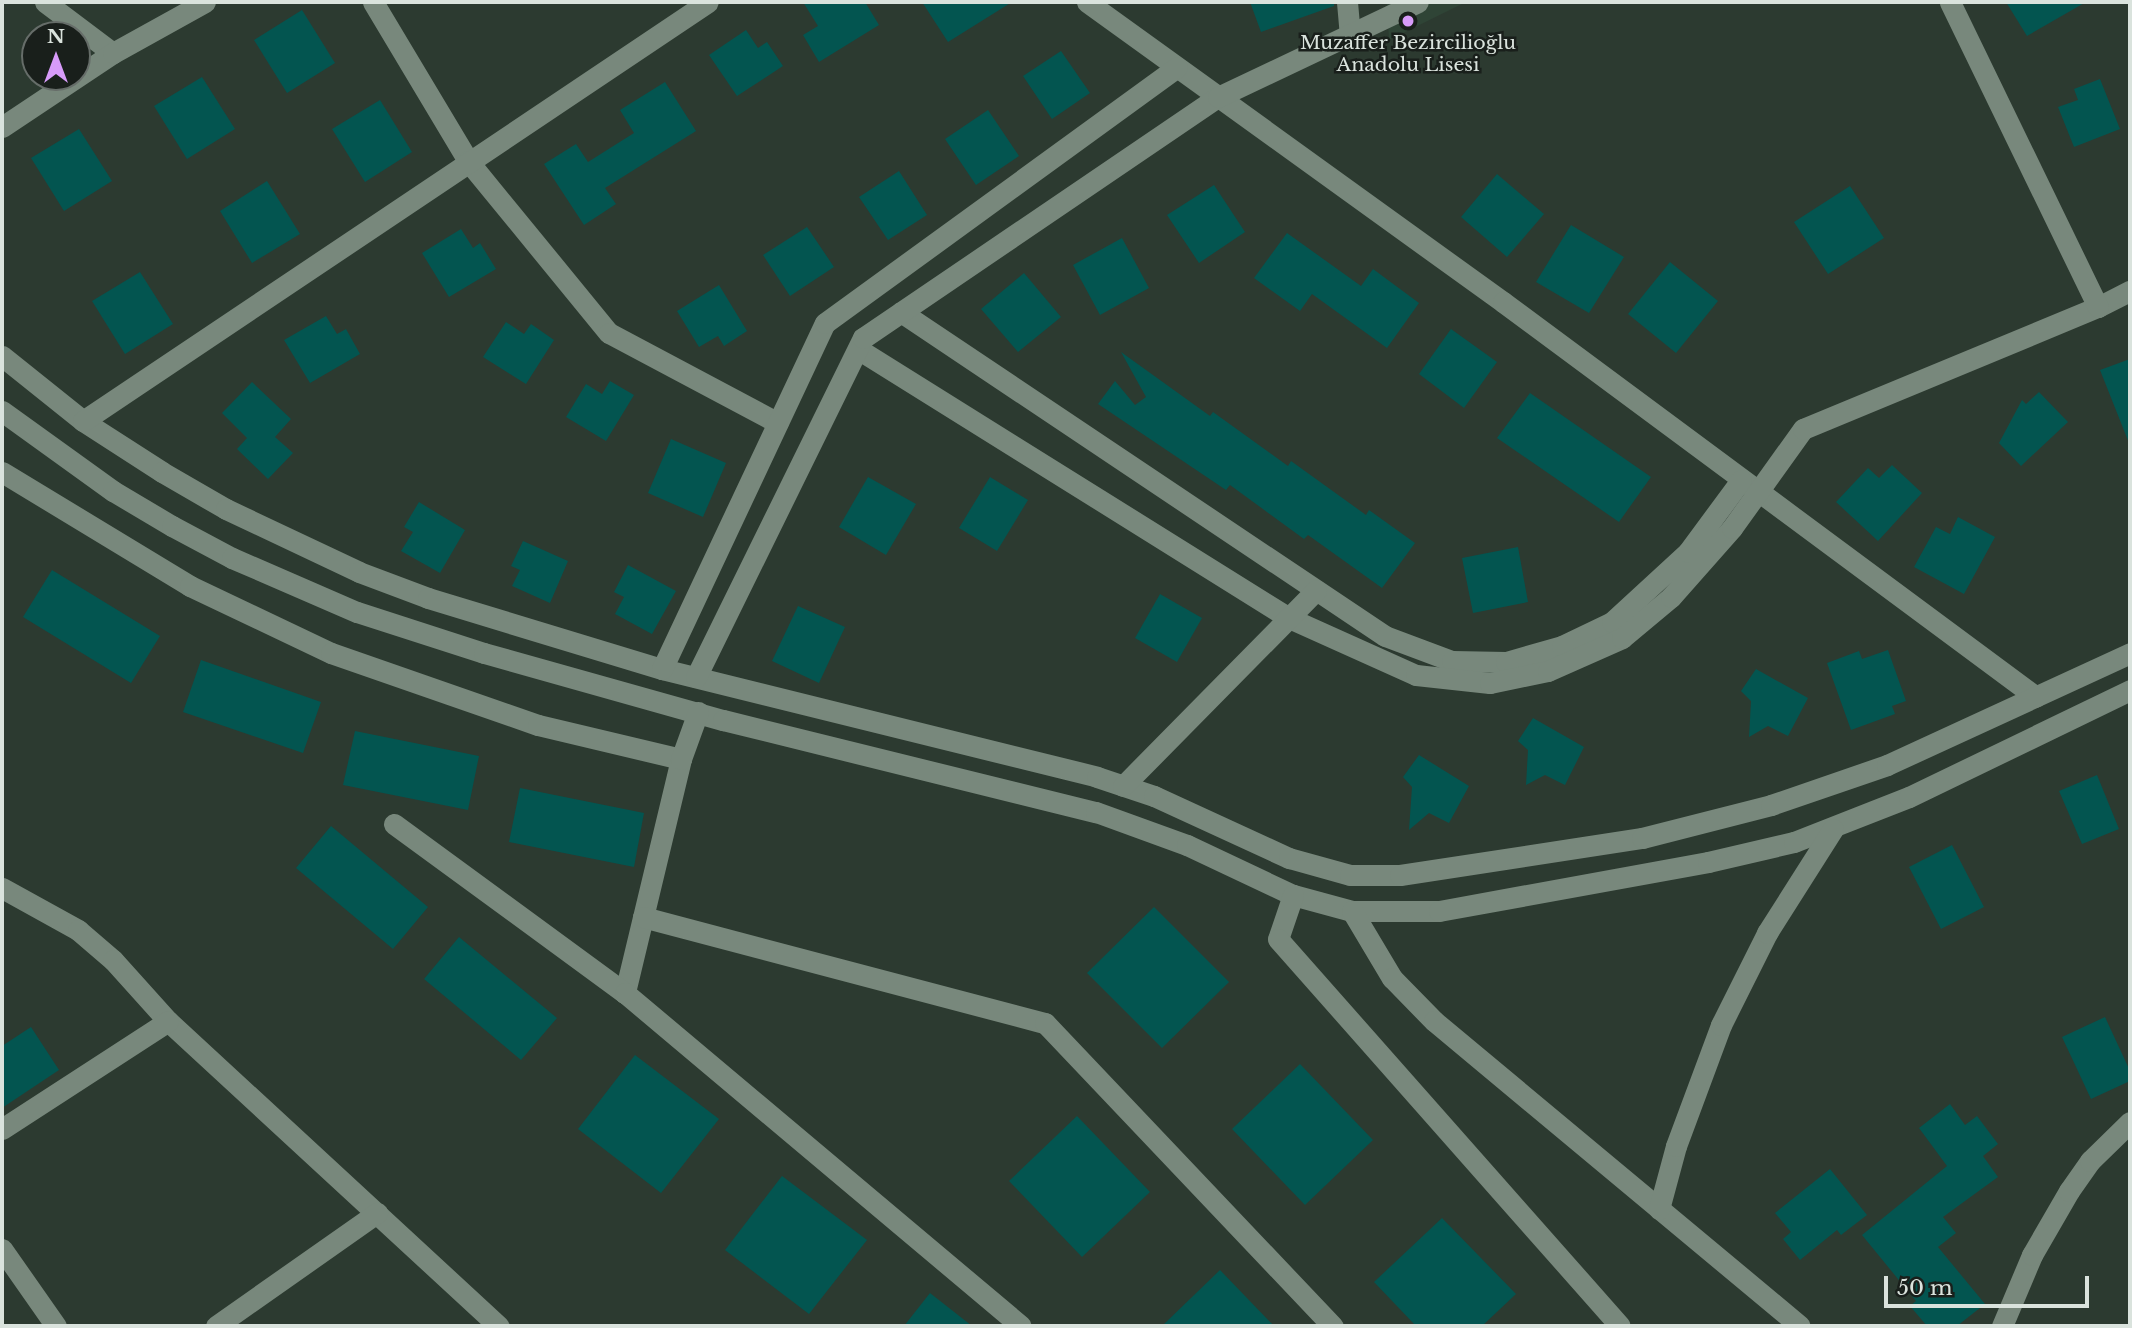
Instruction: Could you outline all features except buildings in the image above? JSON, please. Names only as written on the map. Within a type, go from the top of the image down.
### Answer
[{"type":"street","points":[[45,2],[113,53]]},
{"type":"street","points":[[2,127],[113,53],[205,2]]},
{"type":"street","points":[[373,2],[468,161],[610,332],[778,423]]},
{"type":"street","points":[[83,421],[708,2]]},
{"type":"street","points":[[1087,2],[2036,697]]},
{"type":"street","points":[[1347,2],[1350,36]]},
{"type":"street","points":[[696,677],[863,338],[1218,97],[1418,2]]},
{"type":"street","points":[[1950,2],[2098,307]]},
{"type":"street","points":[[663,669],[825,323],[1177,67]]},
{"type":"street","points":[[901,312],[1385,636],[1422,652],[1472,664],[1515,660],[1587,635],[1627,610],[1688,552],[1803,429],[2098,307],[2130,291]]},
{"type":"street","points":[[858,349],[1289,618],[1416,675],[1490,683],[1548,671],[1622,638],[1703,564],[1749,486]]},
{"type":"street","points":[[2,356],[83,421],[226,509],[359,572],[428,598],[663,669],[1004,751],[1123,786],[1309,865],[1350,875],[1400,875],[1642,838],[1771,806],[1886,765],[2130,653]]},
{"type":"street","points":[[2,411],[113,491],[232,558],[294,586],[484,653],[698,712],[1096,812],[1187,845],[1293,895],[1352,911],[1439,911],[1708,862],[1833,829],[1909,797],[2130,690]]},
{"type":"street","points":[[2,472],[190,586],[331,653],[515,718],[681,759]]},
{"type":"street","points":[[1123,786],[1317,590]]},
{"type":"street","points":[[625,993],[681,759],[698,712]]},
{"type":"street","points":[[394,824],[625,993],[1021,1326]]},
{"type":"street","points":[[1659,1209],[1676,1146],[1721,1025],[1768,933],[1833,829]]},
{"type":"street","points":[[2,888],[78,930],[113,960],[168,1021],[499,1326]]},
{"type":"street","points":[[1293,895],[1278,939],[1620,1326]]},
{"type":"street","points":[[1352,911],[1377,956],[1412,1000],[1800,1326]]},
{"type":"street","points":[[643,917],[1045,1023],[1333,1326]]},
{"type":"street","points":[[2,1129],[168,1021]]},
{"type":"street","points":[[2002,1326],[2032,1255],[2069,1191],[2090,1161],[2130,1122]]},
{"type":"street","points":[[216,1326],[377,1213]]},
{"type":"street","points":[[2,1249],[56,1326]]},
{"type":"shaded area","name":"Muzaffer Bezircilioğlu Anadolu Lisesi","points":[[1387,2],[1466,2],[1389,40]]},
{"type":"place","name":"Muzaffer Bezircilioğlu Anadolu Lisesi","points":[[1408,21]]}]
